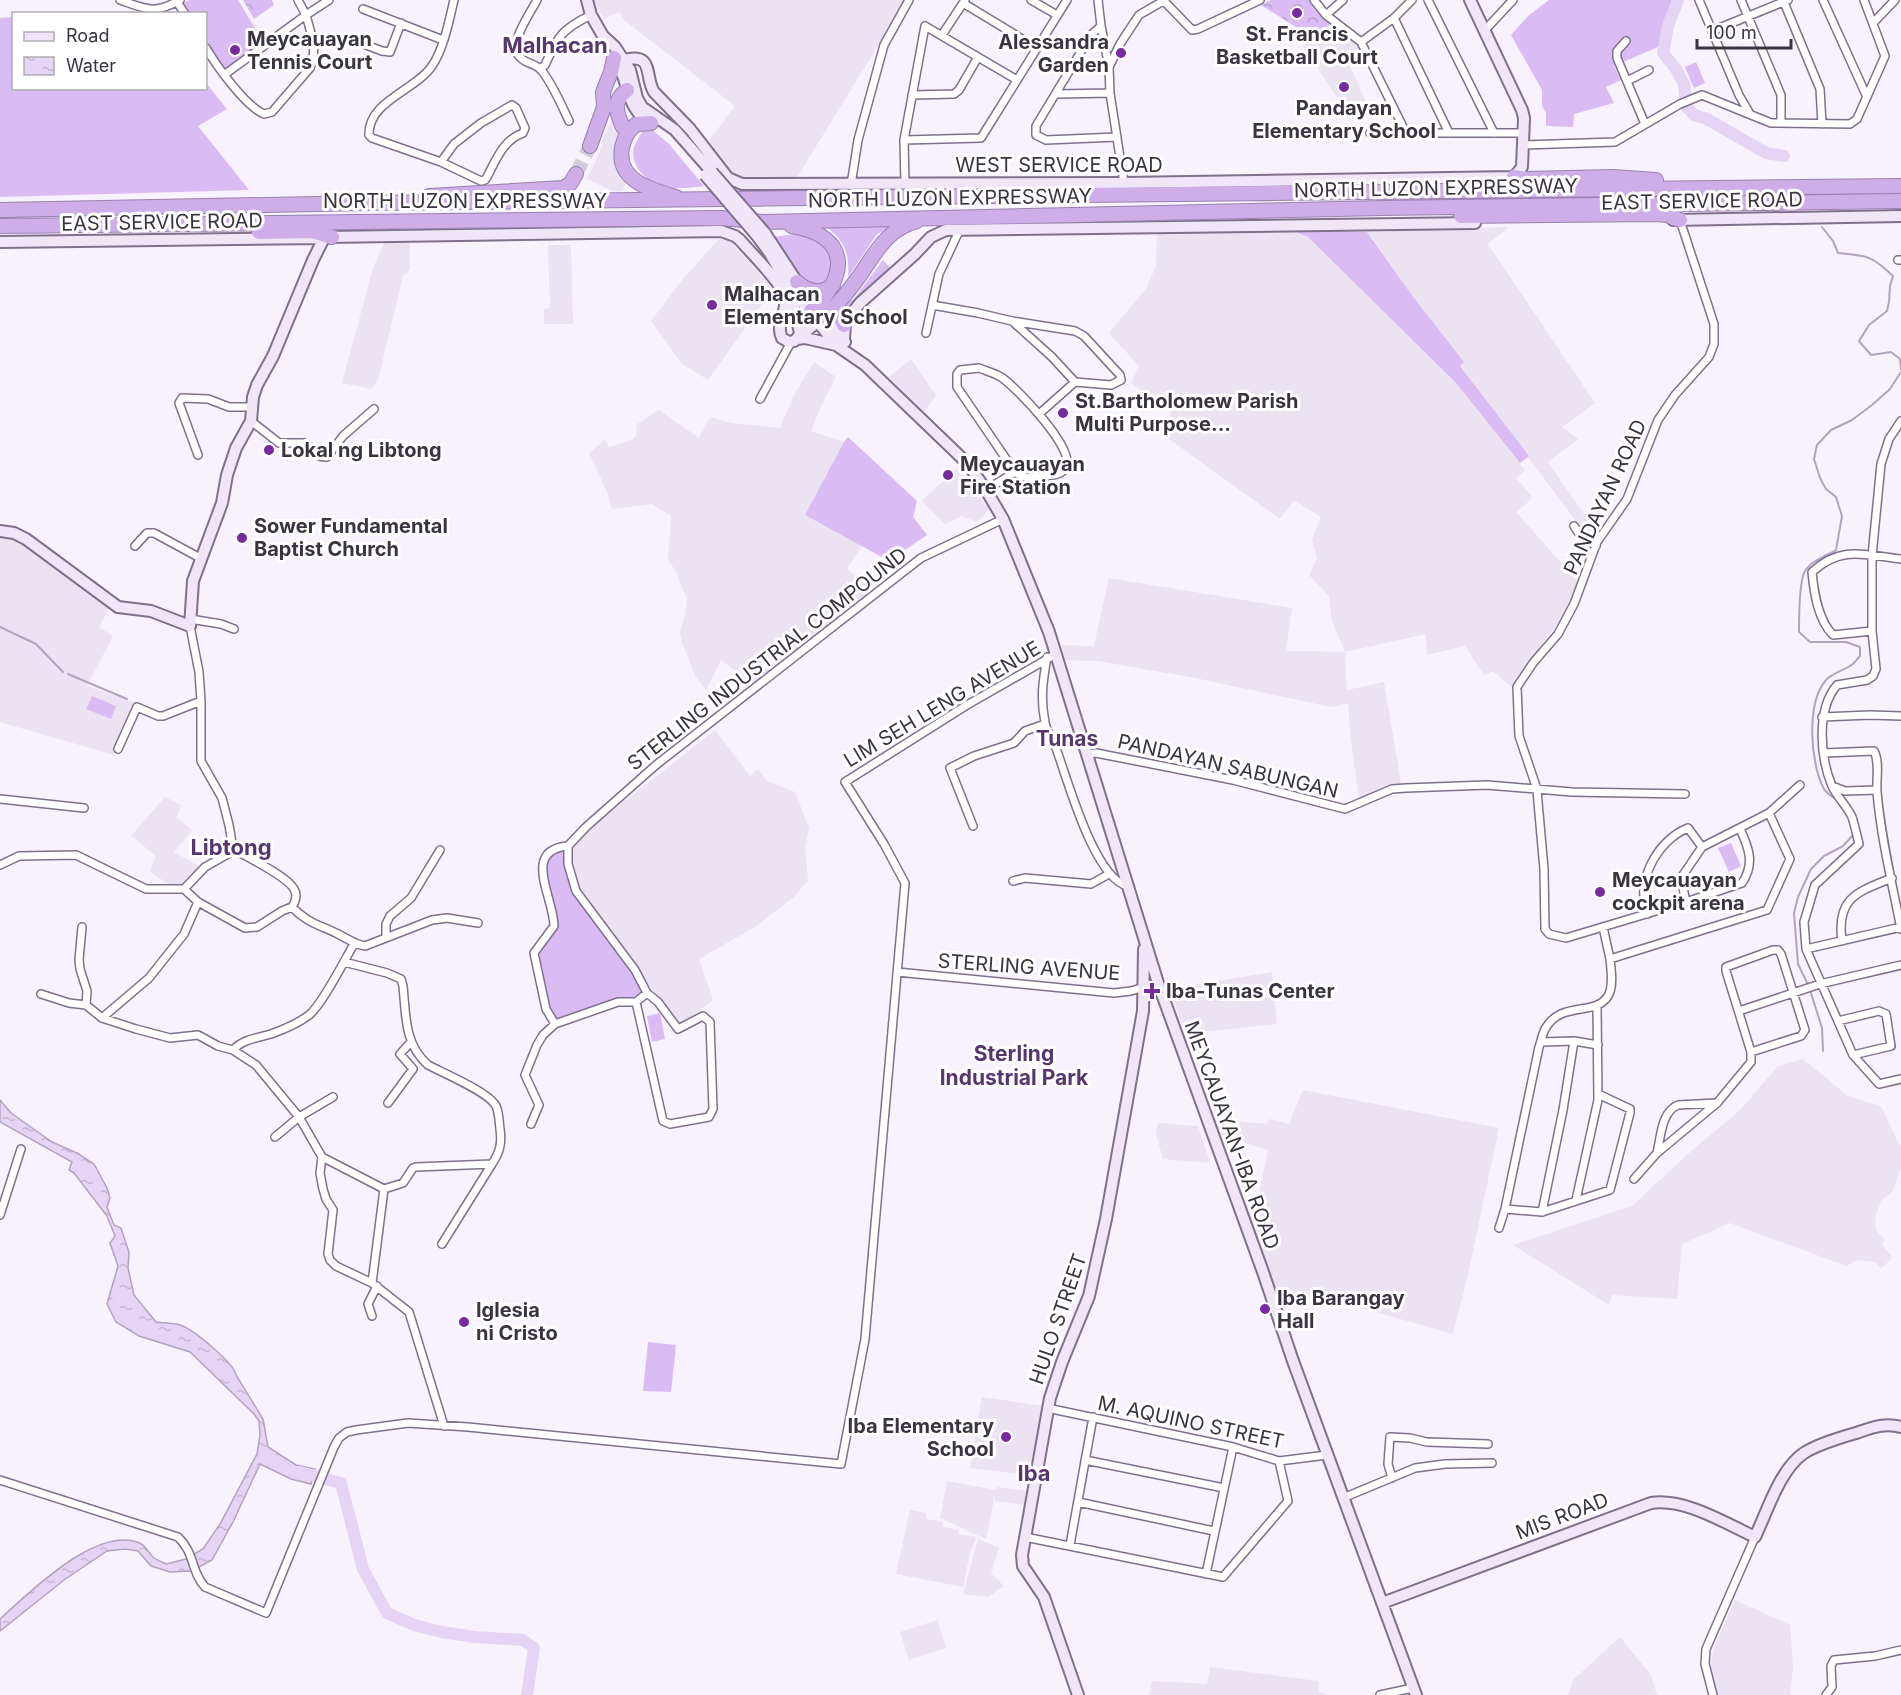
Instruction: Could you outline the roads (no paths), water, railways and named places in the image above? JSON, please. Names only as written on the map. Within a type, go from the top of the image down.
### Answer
[{"type":"highway","points":[[590,146],[604,107],[603,92],[612,68],[619,59]]},
{"type":"highway","points":[[604,99],[613,91],[629,91]]},
{"type":"highway","points":[[629,91],[621,95],[616,105],[616,112],[624,132],[622,159],[626,172],[632,179],[648,188],[693,201]]},
{"type":"highway","points":[[624,132],[648,117]]},
{"type":"highway","points":[[1518,172],[1539,179],[1613,177],[1733,186]]},
{"type":"highway","points":[[368,203],[449,193],[563,188],[570,184],[576,174]]},
{"type":"highway","name":"NORTH LUZON EXPRESSWAY","points":[[0,210],[368,203],[693,201],[1733,186],[1901,186]]},
{"type":"highway","name":"NORTH LUZON EXPRESSWAY","points":[[0,226],[721,218],[762,230],[928,218],[1382,208],[1901,201]]},
{"type":"highway","points":[[1382,208],[1430,216],[1657,214],[1680,220]]},
{"type":"highway","points":[[762,230],[797,227],[814,232],[826,239],[834,249],[838,260],[838,274],[817,314],[843,315],[859,278],[879,246],[888,236],[912,222],[928,218]]},
{"type":"highway","points":[[171,223],[231,232],[313,231],[328,237]]},
{"type":"highway","points":[[792,282],[815,291],[827,290],[833,285]]},
{"type":"main road","points":[[1470,0],[1522,110],[1524,145],[1518,172]]},
{"type":"main road","points":[[586,6],[607,42],[609,51],[619,59],[637,113],[648,117],[668,134],[762,230],[770,252],[792,282],[800,327],[800,333],[794,341]]},
{"type":"main road","name":"WEST SERVICE ROAD","points":[[619,59],[634,58],[645,63],[649,71],[650,84],[661,99],[690,129],[726,176],[735,183],[747,185],[1124,183],[1518,172]]},
{"type":"main road","points":[[629,91],[650,84]]},
{"type":"main road","points":[[648,117],[646,105],[654,98],[661,99]]},
{"type":"main road","name":"EAST SERVICE ROAD","points":[[843,315],[915,254],[931,237],[941,232],[960,229],[1901,216]]},
{"type":"main road","name":"EAST SERVICE ROAD","points":[[0,242],[721,231],[740,240],[782,289],[785,306],[779,332],[784,340],[794,341]]},
{"type":"main road","points":[[0,531],[21,536],[118,607],[151,611],[190,622],[193,581],[222,503],[227,475],[236,448],[250,421],[257,385],[273,356],[313,260],[328,237]]},
{"type":"main road","name":"MEYCAUAYAN-IBA ROAD","points":[[792,282],[840,343],[929,424],[968,464],[1003,519],[1049,632],[1051,656],[1088,754],[1144,944],[1327,1455],[1415,1691]]},
{"type":"main road","points":[[794,341],[817,314]]},
{"type":"main road","points":[[794,341],[805,338],[840,343],[843,315]]},
{"type":"main road","name":"HULO STREET","points":[[1078,1695],[1044,1597],[1023,1566],[1022,1555],[1047,1408],[1054,1382],[1089,1296],[1095,1274],[1141,1027],[1144,944]]},
{"type":"main road","points":[[1755,1537],[1787,1469],[1803,1454],[1878,1426],[1892,1424],[1901,1427]]},
{"type":"main road","name":"MIS ROAD","points":[[1382,1603],[1651,1503],[1664,1501],[1678,1503],[1755,1537]]},
{"type":"street","points":[[120,0],[149,10],[162,9],[178,1]]},
{"type":"street","points":[[207,50],[224,75],[259,111],[264,114],[272,112],[310,68],[314,60],[315,48],[306,15],[298,0]]},
{"type":"street","points":[[224,75],[329,0]]},
{"type":"street","points":[[441,162],[454,144],[481,123],[512,105],[516,108],[525,130],[516,135],[501,151],[485,180],[481,181],[441,162],[369,135],[374,117],[388,100],[425,75],[434,64],[454,0]]},
{"type":"street","points":[[537,0],[519,33],[515,46],[517,54],[541,68],[569,121]]},
{"type":"street","points":[[851,185],[858,140],[884,45],[909,0]]},
{"type":"street","points":[[1031,0],[1057,15]]},
{"type":"street","points":[[904,141],[979,139],[1067,0]]},
{"type":"street","points":[[1098,0],[1124,183]]},
{"type":"street","points":[[1109,67],[1120,44],[1139,15],[1164,0],[1188,28],[1195,30],[1260,0]]},
{"type":"street","points":[[1314,0],[1326,15],[1361,42],[1406,133]]},
{"type":"street","points":[[1326,15],[1343,0]]},
{"type":"street","points":[[1361,42],[1394,18],[1412,0]]},
{"type":"street","points":[[1428,0],[1494,133]]},
{"type":"street","points":[[1484,31],[1514,0]]},
{"type":"street","points":[[1699,0],[1739,95],[1750,114]]},
{"type":"street","points":[[1742,0],[1781,95],[1781,123]]},
{"type":"street","points":[[1823,0],[1868,97]]},
{"type":"street","points":[[1524,145],[1615,142],[1689,99],[1702,95],[1772,123],[1850,124],[1857,119],[1885,56],[1864,0]]},
{"type":"street","points":[[1873,23],[1895,0]]},
{"type":"street","points":[[942,35],[964,1],[1037,48]]},
{"type":"street","points":[[1712,32],[1785,1],[1820,89],[1822,124]]},
{"type":"street","points":[[541,68],[545,65],[563,32],[586,6]]},
{"type":"street","points":[[363,9],[443,40]]},
{"type":"street","points":[[1394,18],[1449,133]]},
{"type":"street","points":[[353,40],[390,52],[401,23]]},
{"type":"street","points":[[905,184],[904,141],[925,26],[1017,80]]},
{"type":"street","points":[[1101,26],[1091,35],[1036,126],[1036,135],[1046,140],[1117,137]]},
{"type":"street","points":[[1626,41],[1617,51],[1617,58],[1645,124]]},
{"type":"street","points":[[912,95],[954,94],[959,90],[978,57]]},
{"type":"street","points":[[1627,81],[1649,70]]},
{"type":"street","points":[[1057,94],[1110,93]]},
{"type":"street","points":[[1726,105],[1739,95]]},
{"type":"street","points":[[1370,133],[1524,133]]},
{"type":"street","name":"PANDAYAN ROAD","points":[[1536,789],[1519,736],[1516,687],[1558,634],[1574,604],[1596,546],[1627,499],[1658,420],[1709,357],[1714,344],[1714,324],[1680,220]]},
{"type":"street","points":[[926,333],[939,274],[960,229]]},
{"type":"street","points":[[932,305],[978,312],[1080,334],[1100,352],[1121,378],[1116,384],[1111,385],[1075,382],[1052,357],[1012,321]]},
{"type":"street","points":[[760,399],[794,341]]},
{"type":"street","points":[[979,368],[1001,377],[1039,414],[1066,453],[1067,464],[1065,469],[1058,474],[1027,479],[1015,472],[959,392],[957,374],[965,369],[979,368]]},
{"type":"street","points":[[1039,414],[1075,382]]},
{"type":"street","points":[[198,455],[179,403],[182,398],[208,399],[229,407],[253,407]]},
{"type":"street","points":[[250,421],[279,443],[304,443],[315,455],[327,458],[343,436],[374,409]]},
{"type":"street","points":[[1901,421],[1889,439],[1881,464],[1872,556],[1872,631],[1876,669],[1873,676],[1867,680],[1837,685],[1830,693],[1822,717],[1824,753],[1832,786],[1852,817],[1859,844],[1815,885],[1804,922],[1806,949],[1817,984],[1838,1021],[1853,1055],[1878,1084],[1901,1079]]},
{"type":"street","points":[[986,490],[1015,472]]},
{"type":"street","name":"STERLING INDUSTRIAL COMPOUND","points":[[555,1024],[546,1009],[534,953],[554,926],[551,902],[543,877],[544,857],[559,847],[568,846],[586,826],[656,765],[921,558],[1003,519]]},
{"type":"street","points":[[1574,526],[1580,535],[1596,546]]},
{"type":"street","points":[[135,546],[147,533],[154,532],[202,559]]},
{"type":"street","points":[[1872,631],[1833,635],[1825,627],[1812,572],[1822,562],[1846,553],[1901,560]]},
{"type":"street","points":[[233,849],[222,798],[201,761],[201,701],[190,622],[221,624],[234,629]]},
{"type":"street","points":[[1051,656],[1041,692],[1045,724],[1056,747],[1089,839],[1109,874],[1120,885],[1128,886]]},
{"type":"street","name":"LIM SEH LENG AVENUE","points":[[897,972],[905,883],[884,844],[845,782],[967,705],[1051,656]]},
{"type":"street","points":[[118,749],[137,707],[163,716],[201,701]]},
{"type":"street","points":[[1822,717],[1901,716]]},
{"type":"street","points":[[973,826],[950,768],[974,756],[1014,743],[1025,731],[1045,724]]},
{"type":"street","points":[[1806,949],[1901,928],[1883,841],[1877,790],[1877,756],[1874,751],[1824,753]]},
{"type":"street","name":"PANDAYAN SABUNGAN","points":[[1088,754],[1096,753],[1233,780],[1345,809],[1392,789],[1406,788],[1487,785],[1685,794]]},
{"type":"street","points":[[1686,902],[1682,878],[1702,847],[1769,813],[1800,785]]},
{"type":"street","points":[[1832,786],[1845,791],[1877,790]]},
{"type":"street","points":[[1536,789],[1544,869],[1545,929],[1549,934],[1566,938],[1742,883],[1751,863],[1749,848],[1740,828]]},
{"type":"street","points":[[0,799],[84,808]]},
{"type":"street","points":[[1610,959],[1767,910],[1790,859],[1769,813]]},
{"type":"street","points":[[1647,914],[1643,905],[1643,887],[1648,870],[1668,839],[1688,828],[1702,847]]},
{"type":"street","points":[[568,846],[568,864],[576,891],[634,970],[647,993],[658,1002],[678,1029],[703,1016],[710,1022],[713,1109],[709,1117],[670,1124],[663,1121],[636,1002]]},
{"type":"street","points":[[184,889],[205,867],[233,849]]},
{"type":"street","points":[[233,849],[271,871],[294,889],[296,896],[292,907]]},
{"type":"street","points":[[386,937],[386,924],[390,916],[411,898],[440,850]]},
{"type":"street","points":[[0,865],[19,856],[76,855],[146,888],[184,889],[198,902],[245,928],[257,927],[282,910],[292,907]]},
{"type":"street","points":[[1013,881],[1025,878],[1091,884],[1109,874]]},
{"type":"street","points":[[1842,941],[1840,927],[1844,907],[1860,890],[1892,878]]},
{"type":"street","points":[[102,1018],[149,978],[184,934],[198,902]]},
{"type":"street","points":[[292,907],[303,919],[338,934],[354,944],[364,946],[432,920],[447,918],[478,922]]},
{"type":"street","points":[[82,927],[79,960],[86,988],[86,1005]]},
{"type":"street","points":[[1498,1228],[1505,1209],[1545,1029],[1557,1016],[1572,1009],[1597,1007],[1609,995],[1610,959],[1603,927]]},
{"type":"street","points":[[233,1050],[246,1040],[273,1034],[309,1015],[354,944]]},
{"type":"street","points":[[1634,1179],[1657,1153],[1717,1103],[1752,1062],[1726,967],[1778,950],[1795,993],[1805,1030],[1804,1033],[1751,1052]]},
{"type":"street","points":[[344,962],[401,979],[410,1043],[421,1059],[428,1065],[489,1096],[497,1106],[502,1142],[498,1155],[442,1244]]},
{"type":"street","points":[[1739,1011],[1817,984],[1901,965]]},
{"type":"street","points":[[0,1480],[178,1537],[189,1550],[200,1582],[205,1587],[266,1613],[324,1471],[339,1438],[347,1432],[408,1423],[841,1464],[865,1339],[897,972]]},
{"type":"street","name":"STERLING AVENUE","points":[[897,972],[1114,993],[1158,983]]},
{"type":"street","points":[[531,1124],[539,1105],[525,1076],[543,1035],[555,1024],[618,1002],[636,1002],[647,993]]},
{"type":"street","points":[[41,994],[69,1004],[86,1005],[102,1018],[170,1038],[198,1035],[246,1057],[256,1065],[298,1116],[322,1157],[384,1189],[403,1183],[416,1167],[492,1164]]},
{"type":"street","points":[[1576,1200],[1598,1094],[1597,1007]]},
{"type":"street","points":[[1838,1021],[1879,1011],[1886,1014],[1891,1046],[1853,1055]]},
{"type":"street","points":[[1541,1042],[1574,1041],[1598,1045]]},
{"type":"street","points":[[1542,1212],[1563,1110],[1574,1041]]},
{"type":"street","points":[[388,1103],[412,1069],[400,1054],[410,1043]]},
{"type":"street","points":[[1505,1209],[1542,1212],[1610,1190],[1630,1109],[1598,1094]]},
{"type":"street","points":[[275,1137],[298,1116],[333,1097]]},
{"type":"street","points":[[1657,1153],[1666,1114],[1671,1107],[1717,1103]]},
{"type":"street","points":[[0,1215],[21,1149]]},
{"type":"street","points":[[322,1157],[320,1173],[323,1189],[333,1210],[328,1254],[330,1260],[336,1266],[375,1285],[409,1312],[444,1426]]},
{"type":"street","points":[[372,1316],[368,1304],[375,1285],[384,1189]]},
{"type":"street","name":"M. AQUINO STREET","points":[[1047,1408],[1233,1447],[1279,1461],[1327,1455]]},
{"type":"street","points":[[1070,1545],[1093,1417]]},
{"type":"street","points":[[1392,1478],[1388,1464],[1390,1437],[1426,1442],[1488,1444]]},
{"type":"street","points":[[1206,1574],[1233,1447]]},
{"type":"street","points":[[1085,1460],[1224,1488]]},
{"type":"street","points":[[1025,1537],[1223,1578],[1288,1501],[1279,1461]]},
{"type":"street","points":[[1343,1498],[1415,1468],[1445,1464],[1492,1463]]},
{"type":"street","points":[[1078,1502],[1214,1531]]},
{"type":"street","points":[[1713,1695],[1705,1664],[1706,1649],[1755,1537]]},
{"type":"street","points":[[1826,1695],[1833,1687],[1831,1666],[1834,1660],[1875,1656],[1901,1650]]},
{"type":"street","points":[[1380,1695],[1415,1691]]},
{"type":"water","points":[[0,1100],[11,1113],[52,1142],[77,1153],[94,1164],[107,1188],[110,1198],[107,1207],[114,1225],[121,1228],[129,1252],[128,1268],[134,1295],[156,1322],[177,1324],[186,1328],[221,1355],[234,1370],[263,1419],[268,1447],[296,1465],[315,1469],[311,1484],[291,1479],[260,1464],[212,1560],[192,1571],[170,1572],[151,1566],[138,1551],[125,1549],[107,1551],[64,1580],[0,1631],[0,1619],[45,1579],[83,1553],[102,1544],[120,1540],[137,1542],[145,1547],[153,1557],[166,1564],[186,1559],[203,1549],[220,1524],[257,1454],[260,1435],[259,1421],[254,1414],[190,1352],[139,1336],[116,1322],[107,1304],[118,1266],[110,1243],[115,1236],[107,1216],[74,1173],[69,1170],[72,1162],[0,1122]]},
{"type":"waterway","points":[[1678,0],[1668,26],[1663,53],[1684,84],[1686,106],[1694,115],[1707,119],[1766,153],[1784,156]]},
{"type":"waterway","points":[[1822,227],[1833,241],[1838,253],[1874,260],[1893,276],[1887,311],[1869,325],[1859,341],[1871,355],[1891,352],[1900,359],[1901,369]]},
{"type":"waterway","points":[[1838,801],[1825,791],[1819,778],[1812,733],[1815,703],[1826,680],[1853,664],[1860,656],[1860,647],[1846,642],[1810,642],[1799,632],[1803,576],[1811,564],[1836,550],[1842,516],[1836,497],[1826,489],[1814,459],[1817,445],[1831,430],[1852,420],[1872,405],[1890,389],[1901,372]]},
{"type":"waterway","points":[[0,627],[36,644],[63,672]]},
{"type":"waterway","points":[[68,674],[127,699]]},
{"type":"waterway","points":[[1808,985],[1798,964],[1794,913],[1798,897],[1811,869],[1824,856],[1843,846],[1854,834]]},
{"type":"waterway","points":[[1810,990],[1822,1028],[1823,1051]]},
{"type":"waterway","points":[[300,1472],[341,1483],[363,1569],[387,1613],[414,1625],[442,1632],[523,1640],[534,1648],[527,1695]]},
{"type":"tunnel","points":[[576,174],[590,146]]},
{"type":"place","name":"St. Francis Basketball Court","points":[[1297,13]]},
{"type":"place","name":"Meycauayan Tennis Court","points":[[235,50]]},
{"type":"place","name":"Alessandra Garden","points":[[1121,53]]},
{"type":"place","name":"Pandayan Elementary School","points":[[1344,87]]},
{"type":"place","name":"Malhacan Elementary School","points":[[712,305]]},
{"type":"place","name":"St.Bartholomew Parish Multi Purpose...","points":[[1063,413]]},
{"type":"place","name":"Lokal ng Libtong","points":[[269,450]]},
{"type":"place","name":"Meycauayan Fire Station","points":[[948,475]]},
{"type":"place","name":"Sower Fundamental Baptist Church","points":[[242,538]]},
{"type":"place","name":"Meycauayan cockpit arena","points":[[1600,892]]},
{"type":"place","name":"Iba-Tunas Center","points":[[1152,991]]},
{"type":"place","name":"Iba Barangay Hall","points":[[1265,1309]]},
{"type":"place","name":"Iglesia ni Cristo","points":[[464,1322]]},
{"type":"place","name":"Iba Elementary School","points":[[1006,1437]]},
{"type":"district","name":"Malhacan","points":[[555,45]]},
{"type":"district","name":"Tunas","points":[[1067,739]]},
{"type":"district","name":"Libtong","points":[[231,847]]},
{"type":"district","name":"Sterling Industrial Park","points":[[1014,1066]]},
{"type":"district","name":"Iba","points":[[1034,1473]]}]
